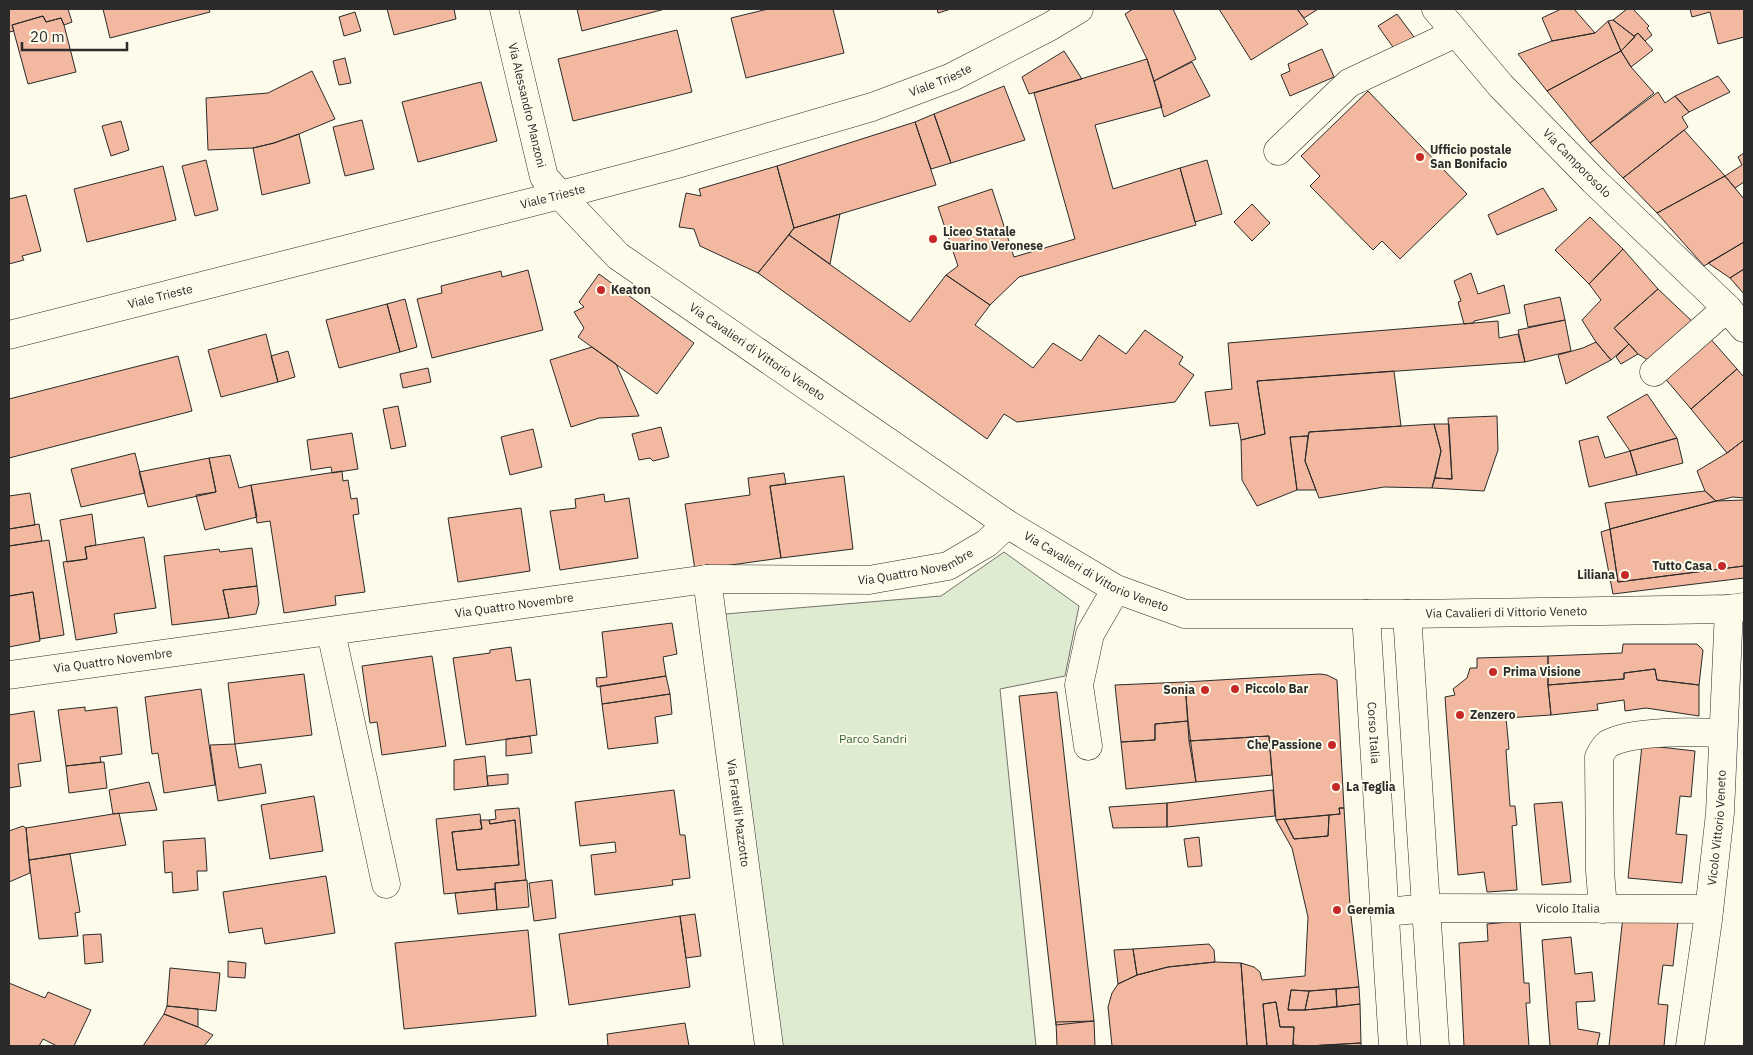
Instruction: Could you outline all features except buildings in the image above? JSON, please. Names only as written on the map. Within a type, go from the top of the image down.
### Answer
[{"type":"street","name":"Via Alessandro Manzoni","points":[[504,9],[544,177],[560,196]]},
{"type":"street","name":"Viale Trieste","points":[[9,335],[560,196],[872,107],[952,77],[1079,9]]},
{"type":"street","name":"Via Camporosolo","points":[[1436,9],[1500,86],[1594,181],[1736,318],[1654,372]]},
{"type":"street","points":[[1278,152],[1349,83],[1456,33]]},
{"type":"street","name":"Via Cavalieri di Vittorio Veneto","points":[[560,196],[618,256],[1007,524],[1116,589],[1185,614],[1407,614],[1737,608]]},
{"type":"street","name":"Via Quattro Novembre","points":[[9,675],[707,579],[869,580],[948,566],[987,543],[1007,524]]},
{"type":"street","name":"Via Fratelli Mazzotto","points":[[707,579],[769,1046]]},
{"type":"street","points":[[1088,746],[1080,685],[1090,634],[1116,589]]},
{"type":"street","name":"Vicolo Vittorio Veneto","points":[[1690,1046],[1720,813],[1723,733],[1737,608]]},
{"type":"street","name":"Corso Italia","points":[[1366,614],[1393,1046]]},
{"type":"street","points":[[1407,614],[1436,1046]]},
{"type":"street","points":[[331,632],[386,884]]},
{"type":"street","points":[[1603,909],[1600,862],[1599,757],[1606,745],[1634,735],[1698,732],[1723,733]]},
{"type":"street","points":[[1386,912],[1428,908]]},
{"type":"street","name":"Vicolo Italia","points":[[1428,908],[1709,909]]},
{"type":"green space","name":"Parco Sandri","points":[[1004,552],[1079,606],[1065,676],[1000,689],[1036,1046],[778,1046],[725,614],[941,596]]},
{"type":"place","name":"Ufficio postale San Bonifacio","points":[[1420,157]]},
{"type":"place","name":"Liceo Statale Guarino Veronese","points":[[933,239]]},
{"type":"place","name":"Keaton","points":[[601,290]]},
{"type":"place","name":"Tutto Casa","points":[[1722,566]]},
{"type":"place","name":"Liliana","points":[[1625,575]]},
{"type":"place","name":"Prima Visione","points":[[1493,672]]},
{"type":"place","name":"Piccolo Bar","points":[[1235,689]]},
{"type":"place","name":"Sonia","points":[[1205,690]]},
{"type":"place","name":"Zenzero","points":[[1460,715]]},
{"type":"place","name":"Che Passione","points":[[1332,745]]},
{"type":"place","name":"La Teglia","points":[[1336,787]]},
{"type":"place","name":"Geremia","points":[[1337,910]]}]
